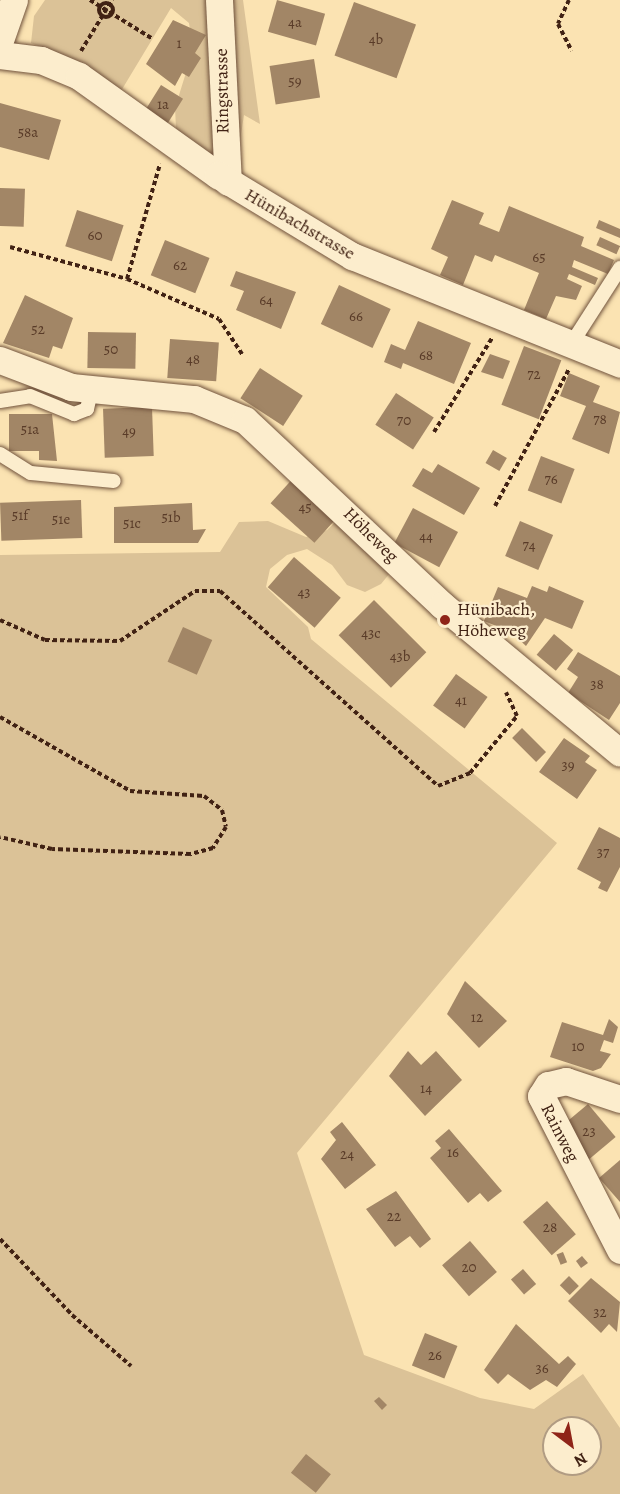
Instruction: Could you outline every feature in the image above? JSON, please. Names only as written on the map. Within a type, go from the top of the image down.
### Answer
[{"type":"street","points":[[0,40],[14,0]]},
{"type":"street","name":"Ringstrasse","points":[[219,0],[228,182]]},
{"type":"street","name":"Hünibachstrasse","points":[[0,55],[41,60],[79,76],[228,182],[352,256],[574,348],[620,364]]},
{"type":"street","name":"Höheweg","points":[[0,360],[91,391],[194,399],[245,420],[442,605],[620,753]]},
{"type":"street","name":"Rainweg","points":[[620,1099],[566,1081],[548,1085],[541,1096],[620,1250]]},
{"type":"lane","points":[[574,348],[620,268]]},
{"type":"lane","points":[[0,401],[30,396],[74,414],[87,409],[91,391]]},
{"type":"lane","points":[[0,454],[31,473],[114,481]]},
{"type":"path","points":[[90,0],[153,39]]},
{"type":"path","points":[[569,0],[558,24],[572,51]]},
{"type":"path","points":[[100,6],[111,2]]},
{"type":"path","points":[[79,54],[111,2]]},
{"type":"path","points":[[111,2],[112,14]]},
{"type":"path","points":[[100,6],[102,16]]},
{"type":"path","points":[[102,16],[112,14]]},
{"type":"path","points":[[127,279],[163,155]]},
{"type":"path","points":[[10,247],[127,279],[219,319],[242,354]]},
{"type":"path","points":[[434,432],[481,364],[501,318]]},
{"type":"path","points":[[495,506],[574,348]]},
{"type":"path","points":[[0,620],[45,640],[120,641],[195,591],[220,591],[438,786],[470,774],[517,716],[505,688],[532,694],[540,687]]},
{"type":"path","points":[[0,717],[130,791],[204,796],[222,810],[226,827],[213,848],[190,854],[52,849],[0,837]]},
{"type":"path","points":[[0,1239],[72,1315],[131,1366]]},
{"type":"shaded area","points":[[45,0],[243,0],[260,124],[244,115],[240,141],[223,138],[228,182],[176,128],[175,108],[193,50],[189,23],[171,8],[121,91],[73,60],[31,43],[34,16]]},
{"type":"shaded area","points":[[347,511],[399,562],[381,584],[365,592],[347,585],[332,565],[307,549],[287,555],[270,569],[266,587],[308,627],[311,639],[557,843],[297,1153],[364,1355],[480,1398],[534,1409],[583,1374],[620,1428],[620,1494],[0,1494],[0,555],[220,552],[239,522],[268,521],[306,537],[327,530]]},
{"type":"building","points":[[277,0],[325,14],[316,46],[268,32]]},
{"type":"building","points":[[354,2],[416,25],[397,78],[335,56]]},
{"type":"building","points":[[173,20],[206,35],[195,53],[201,58],[189,77],[182,73],[175,86],[146,64]]},
{"type":"building","points":[[314,59],[320,98],[276,105],[270,66]]},
{"type":"building","points":[[161,85],[183,99],[167,125],[145,111]]},
{"type":"building","points":[[0,103],[61,120],[49,160],[0,147]]},
{"type":"building","points":[[0,188],[25,189],[24,227],[0,226]]},
{"type":"building","points":[[452,200],[484,213],[479,224],[499,232],[509,206],[584,237],[581,246],[614,260],[608,274],[574,260],[572,267],[598,278],[595,285],[569,274],[567,279],[582,286],[576,300],[556,296],[546,319],[524,310],[539,273],[495,255],[492,262],[475,255],[463,285],[440,275],[448,257],[431,249]]},
{"type":"building","points":[[77,210],[124,225],[112,261],[65,246]]},
{"type":"building","points":[[599,220],[620,229],[620,238],[596,228]]},
{"type":"building","points":[[600,237],[620,246],[616,254],[596,245]]},
{"type":"building","points":[[165,240],[210,258],[195,293],[151,275]]},
{"type":"building","points":[[236,271],[296,292],[281,329],[236,310],[244,291],[230,286]]},
{"type":"building","points":[[339,285],[391,309],[372,348],[321,324]]},
{"type":"building","points":[[25,295],[73,318],[62,349],[53,346],[49,358],[3,343]]},
{"type":"building","points":[[418,321],[471,343],[454,384],[403,363],[401,369],[384,362],[391,344],[405,350]]},
{"type":"building","points":[[88,332],[136,333],[135,369],[87,368]]},
{"type":"building","points":[[170,339],[219,342],[216,381],[167,378]]},
{"type":"building","points":[[524,346],[561,360],[539,419],[501,405]]},
{"type":"building","points":[[490,354],[510,361],[503,379],[481,372]]},
{"type":"building","points":[[260,368],[303,396],[283,426],[240,398]]},
{"type":"building","points":[[569,373],[600,386],[593,402],[620,412],[609,454],[572,439],[586,406],[560,396]]},
{"type":"building","points":[[396,393],[434,418],[413,449],[375,425]]},
{"type":"building","points":[[152,407],[154,456],[105,458],[103,409]]},
{"type":"building","points":[[9,414],[52,414],[57,461],[39,460],[39,451],[9,451]]},
{"type":"building","points":[[493,450],[507,458],[499,471],[486,463]]},
{"type":"building","points":[[541,456],[575,469],[561,503],[528,491]]},
{"type":"building","points":[[438,464],[480,488],[464,515],[412,486],[423,468],[432,473]]},
{"type":"building","points":[[296,475],[340,514],[314,543],[271,503]]},
{"type":"building","points":[[81,500],[82,538],[1,541],[0,503]]},
{"type":"building","points":[[192,503],[193,530],[206,529],[198,543],[114,543],[114,507]]},
{"type":"building","points":[[413,508],[458,532],[439,567],[394,543]]},
{"type":"building","points":[[520,521],[553,535],[538,570],[505,556]]},
{"type":"building","points":[[294,557],[341,598],[315,628],[268,587]]},
{"type":"building","points":[[532,586],[547,592],[549,586],[584,601],[572,629],[545,618],[526,646],[511,632],[484,621],[498,587],[527,598]]},
{"type":"building","points":[[374,600],[426,652],[391,688],[339,635]]},
{"type":"building","points":[[183,627],[212,640],[197,675],[168,662]]},
{"type":"building","points":[[554,634],[573,650],[556,671],[537,655]]},
{"type":"building","points":[[578,652],[620,676],[620,703],[609,720],[568,693],[578,677],[567,669]]},
{"type":"building","points":[[456,674],[488,697],[465,728],[433,706]]},
{"type":"building","points":[[522,728],[546,752],[536,762],[512,738]]},
{"type":"building","points":[[564,738],[590,756],[585,762],[597,770],[577,799],[539,772]]},
{"type":"building","points":[[599,827],[620,838],[620,867],[607,892],[598,888],[601,882],[577,869]]},
{"type":"building","points":[[465,981],[507,1021],[479,1048],[447,1014]]},
{"type":"building","points":[[609,1019],[618,1027],[613,1043],[604,1040],[600,1051],[611,1054],[601,1068],[593,1071],[550,1057],[562,1022],[603,1035]]},
{"type":"building","points":[[408,1051],[421,1065],[436,1051],[462,1080],[425,1116],[389,1076]]},
{"type":"building","points":[[588,1104],[616,1137],[589,1159],[561,1126]]},
{"type":"building","points":[[342,1122],[376,1165],[345,1189],[321,1159],[336,1140],[330,1132]]},
{"type":"building","points":[[449,1129],[502,1191],[488,1202],[480,1193],[468,1203],[430,1158],[441,1148],[435,1141]]},
{"type":"building","points":[[620,1160],[620,1202],[599,1178]]},
{"type":"building","points":[[396,1191],[431,1239],[420,1248],[410,1236],[395,1247],[366,1209]]},
{"type":"building","points":[[547,1201],[576,1234],[552,1255],[523,1222]]},
{"type":"building","points":[[470,1241],[497,1272],[469,1296],[442,1265]]},
{"type":"building","points":[[563,1252],[567,1262],[561,1265],[557,1255]]},
{"type":"building","points":[[582,1256],[588,1263],[581,1268],[576,1261]]},
{"type":"building","points":[[523,1269],[536,1284],[524,1295],[511,1279]]},
{"type":"building","points":[[569,1276],[579,1286],[570,1295],[560,1285]]},
{"type":"building","points":[[591,1278],[620,1302],[617,1332],[609,1324],[601,1333],[568,1301]]},
{"type":"building","points":[[516,1324],[559,1364],[568,1356],[576,1364],[557,1387],[546,1380],[530,1390],[508,1374],[498,1384],[484,1370]]},
{"type":"building","points":[[425,1333],[457,1346],[444,1379],[412,1365]]},
{"type":"building","points":[[379,1397],[387,1405],[382,1410],[374,1401]]},
{"type":"building","points":[[306,1454],[331,1474],[316,1493],[291,1473]]},
{"type":"place","name":"Hünibach, Höheweg","points":[[445,620]]}]
